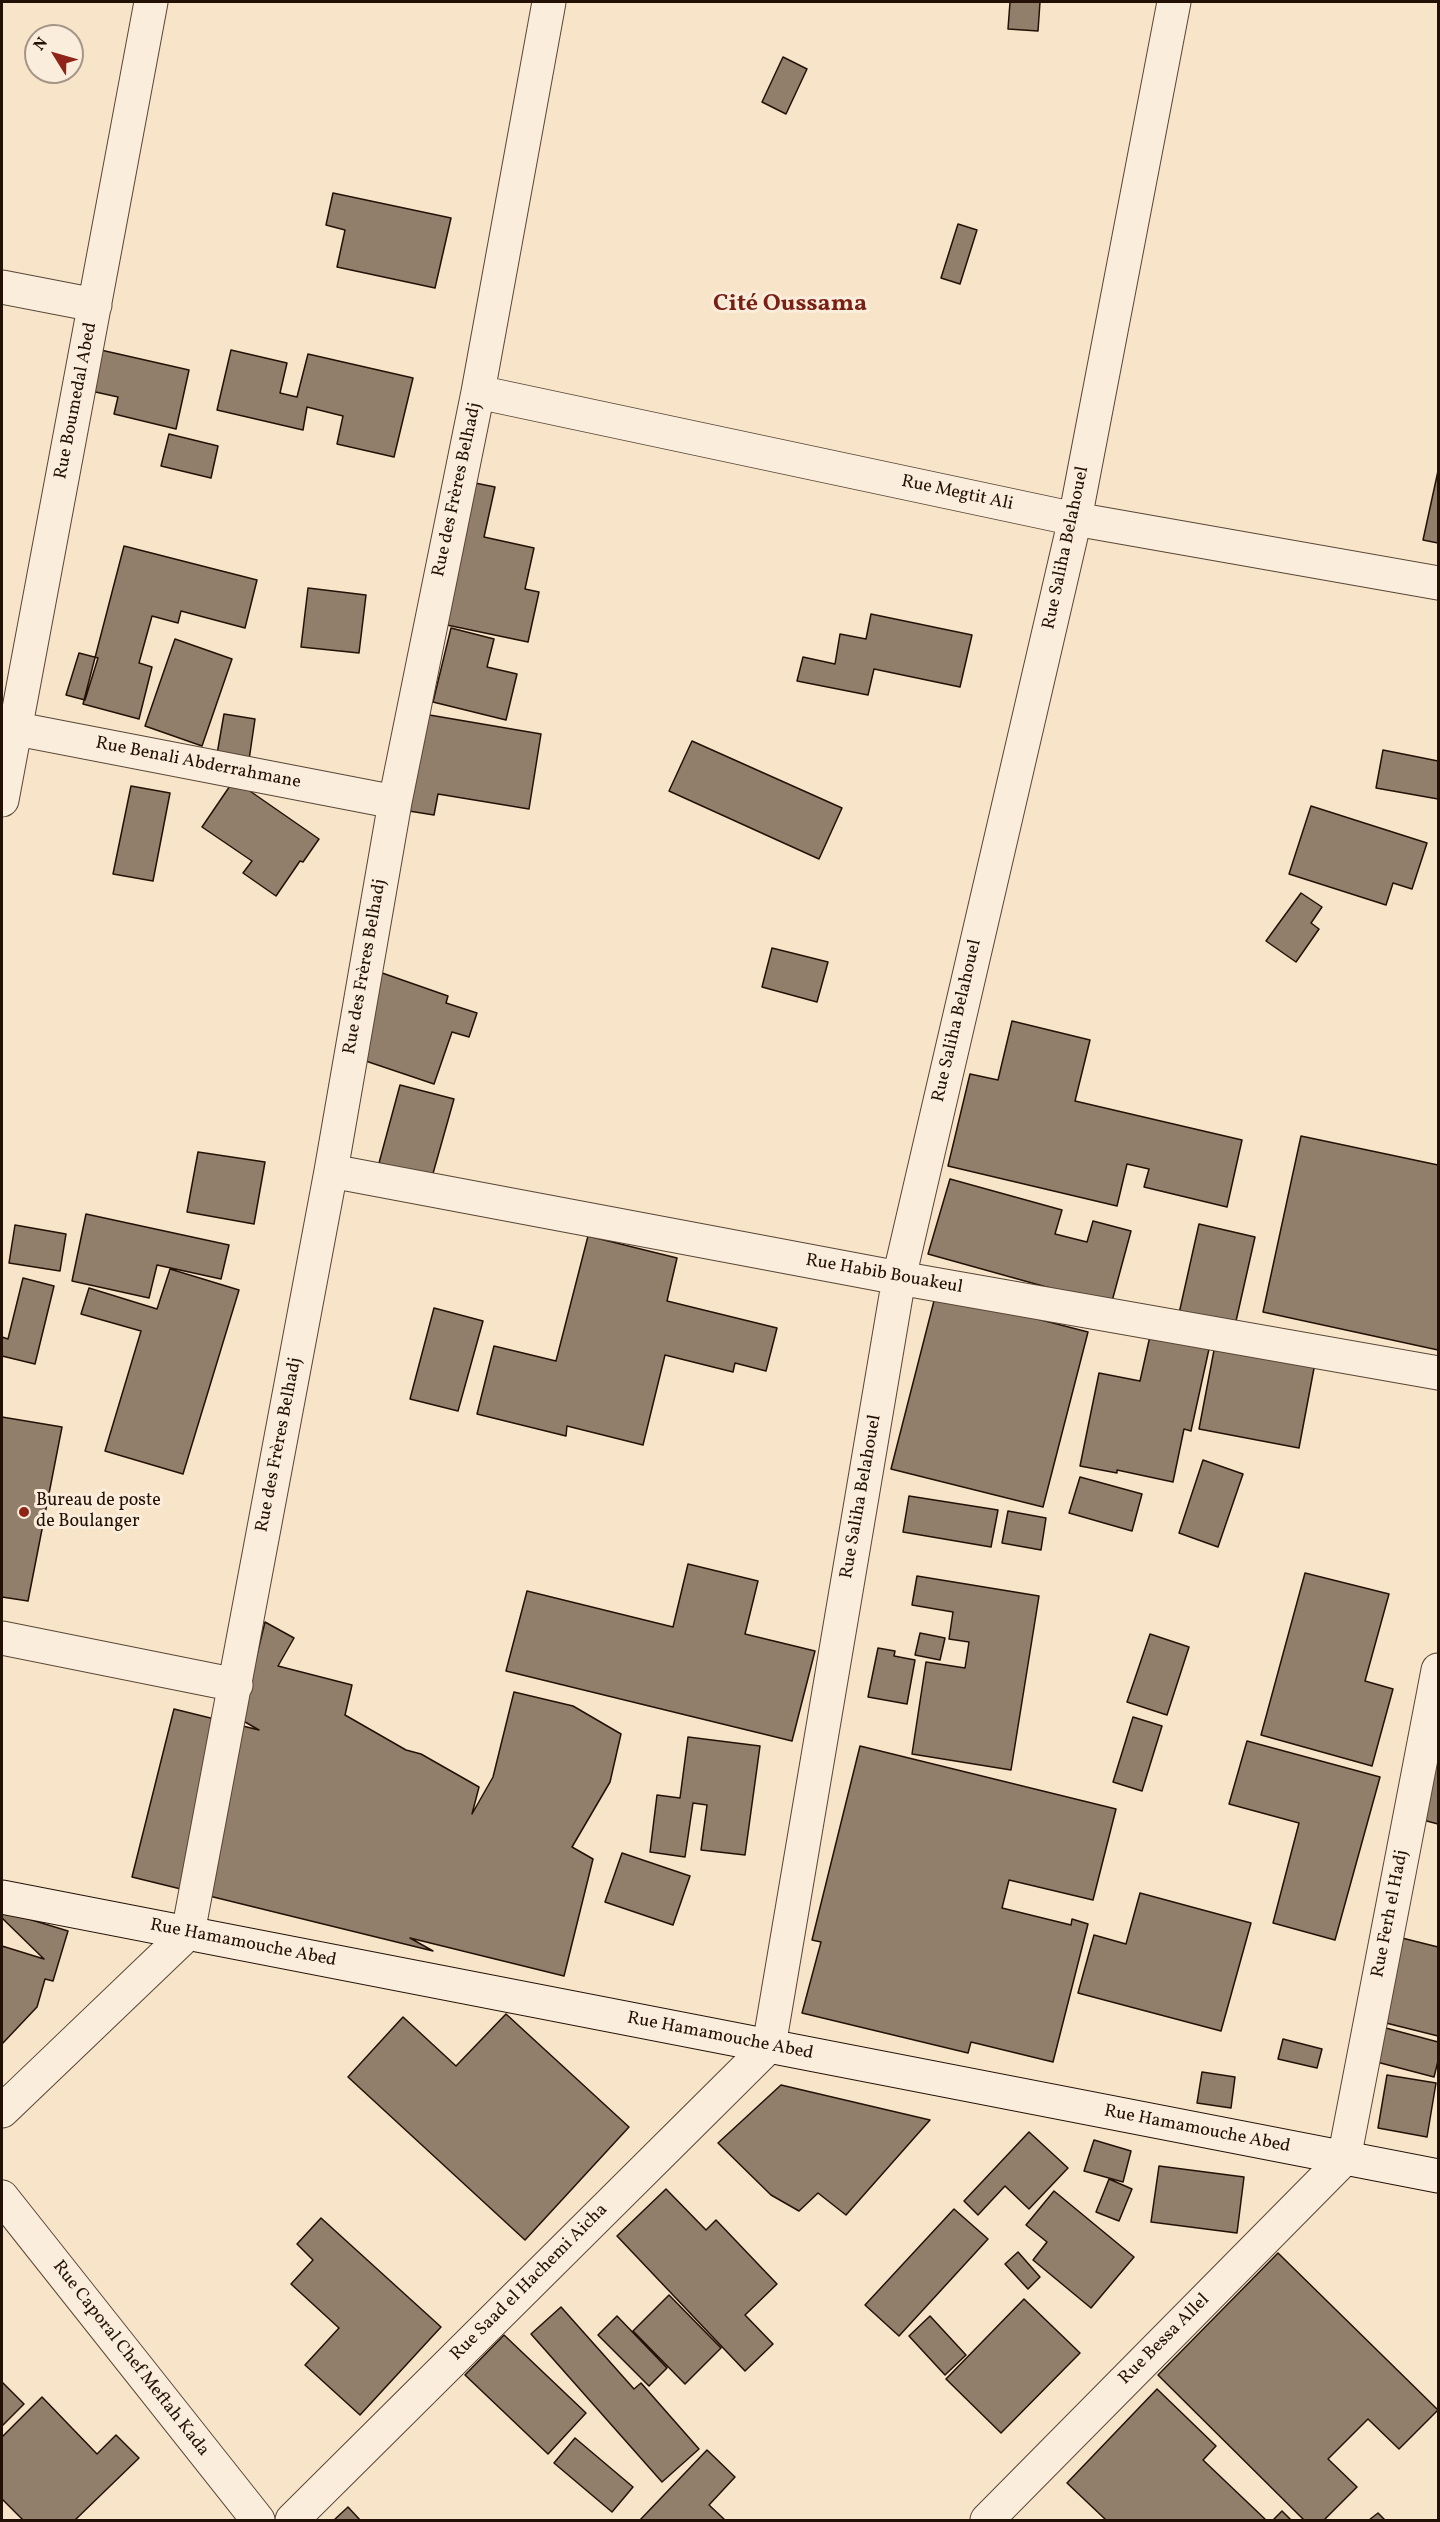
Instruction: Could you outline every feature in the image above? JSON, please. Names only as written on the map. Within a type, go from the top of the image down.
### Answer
[{"type":"street","name":"Rue Boumedal Abed","points":[[2,800],[8,728],[95,305],[151,2]]},
{"type":"street","name":"Rue des Frères Belhadj","points":[[188,1933],[331,1171],[395,802],[478,392],[549,2]]},
{"type":"street","name":"Rue Saliha Belahouel","points":[[769,2046],[899,1278],[1075,519],[1174,2]]},
{"type":"street","points":[[2,287],[95,305]]},
{"type":"street","name":"Rue Megtit Ali","points":[[478,392],[1075,519],[1438,583]]},
{"type":"street","name":"Rue Benali Abderrahmane","points":[[8,728],[395,802]]},
{"type":"street","name":"Rue Habib Bouakeul","points":[[331,1171],[899,1278],[1438,1373]]},
{"type":"street","points":[[2,1638],[236,1685]]},
{"type":"street","name":"Rue Ferh el Hadj","points":[[1344,2159],[1438,1670]]},
{"type":"street","name":"Rue Hamamouche Abed","points":[[2,1897],[1438,2176]]},
{"type":"street","points":[[2,2111],[188,1933]]},
{"type":"street","name":"Rue Saad el Hachemi Aicha","points":[[291,2520],[769,2046]]},
{"type":"street","name":"Rue Bessa Allel","points":[[987,2520],[1344,2159]]},
{"type":"street","name":"Rue Caporal Chef Meftah Kada","points":[[2,2197],[258,2520]]},
{"type":"building","points":[[1010,2],[1040,2],[1038,31],[1008,29]]},
{"type":"building","points":[[783,57],[807,69],[786,114],[762,102]]},
{"type":"building","points":[[333,193],[451,218],[435,288],[337,267],[345,230],[326,225]]},
{"type":"building","points":[[958,224],[977,230],[960,284],[941,278]]},
{"type":"building","points":[[92,348],[189,370],[176,429],[114,414],[118,397],[82,389]]},
{"type":"building","points":[[231,350],[287,363],[280,393],[297,397],[308,354],[413,378],[394,457],[337,444],[343,416],[307,407],[303,430],[217,410]]},
{"type":"building","points":[[169,434],[218,446],[211,478],[161,466]]},
{"type":"building","points":[[1438,471],[1438,543],[1423,540]]},
{"type":"building","points":[[470,482],[495,487],[484,537],[534,548],[525,589],[539,592],[528,642],[423,620]]},
{"type":"building","points":[[124,546],[257,580],[245,628],[181,611],[178,623],[152,616],[139,663],[152,667],[139,719],[83,704]]},
{"type":"building","points":[[308,588],[366,595],[359,653],[301,647]]},
{"type":"building","points":[[871,614],[972,635],[960,687],[874,669],[868,695],[797,681],[803,657],[835,664],[840,634],[866,639]]},
{"type":"building","points":[[451,628],[494,639],[487,667],[517,674],[506,720],[433,702]]},
{"type":"building","points":[[175,639],[232,659],[202,746],[145,726]]},
{"type":"building","points":[[79,653],[98,658],[85,700],[66,695]]},
{"type":"building","points":[[406,711],[541,734],[529,809],[438,794],[434,815],[390,808]]},
{"type":"building","points":[[224,714],[255,719],[249,760],[217,754]]},
{"type":"building","points":[[692,741],[842,808],[819,859],[669,791]]},
{"type":"building","points":[[1383,750],[1438,761],[1438,799],[1376,788]]},
{"type":"building","points":[[234,780],[319,839],[303,862],[300,861],[276,896],[243,873],[252,861],[202,827]]},
{"type":"building","points":[[131,786],[170,793],[153,881],[113,874]]},
{"type":"building","points":[[1311,806],[1427,843],[1412,889],[1393,883],[1386,905],[1289,874]]},
{"type":"building","points":[[1301,893],[1322,907],[1311,923],[1319,929],[1296,962],[1266,941]]},
{"type":"building","points":[[772,948],[828,962],[817,1002],[762,987]]},
{"type":"building","points":[[365,967],[448,996],[446,1003],[477,1013],[469,1037],[452,1032],[434,1084],[336,1051]]},
{"type":"building","points":[[1012,1021],[1090,1040],[1075,1101],[1242,1140],[1227,1207],[1144,1187],[1149,1169],[1127,1164],[1117,1206],[948,1166],[970,1074],[998,1080]]},
{"type":"building","points":[[400,1085],[454,1099],[432,1177],[379,1163]]},
{"type":"building","points":[[1301,1136],[1438,1165],[1438,1350],[1263,1312]]},
{"type":"building","points":[[198,1152],[265,1162],[254,1224],[187,1212]]},
{"type":"building","points":[[950,1179],[1062,1210],[1055,1234],[1087,1242],[1093,1221],[1131,1231],[1111,1305],[928,1254]]},
{"type":"building","points":[[86,1214],[229,1245],[221,1279],[157,1265],[149,1298],[72,1281]]},
{"type":"building","points":[[1199,1224],[1255,1237],[1234,1330],[1178,1318]]},
{"type":"building","points":[[15,1225],[66,1234],[60,1271],[9,1263]]},
{"type":"building","points":[[588,1236],[677,1258],[667,1301],[777,1328],[766,1371],[735,1363],[733,1372],[665,1355],[643,1445],[567,1426],[566,1436],[477,1414],[494,1346],[556,1361]]},
{"type":"building","points":[[170,1269],[239,1290],[183,1474],[105,1451],[141,1331],[81,1314],[89,1288],[157,1309]]},
{"type":"building","points":[[23,1278],[54,1286],[35,1364],[2,1356],[2,1337],[8,1339]]},
{"type":"building","points":[[936,1293],[1088,1332],[1043,1507],[891,1469]]},
{"type":"building","points":[[434,1308],[483,1321],[458,1411],[410,1399]]},
{"type":"building","points":[[1150,1336],[1209,1349],[1191,1431],[1184,1429],[1173,1482],[1117,1470],[1117,1473],[1080,1466],[1099,1373],[1140,1381]]},
{"type":"building","points":[[1215,1345],[1315,1363],[1299,1448],[1199,1429]]},
{"type":"building","name":"Bureau de poste de Boulanger","points":[[2,1417],[62,1427],[28,1601],[2,1597]]},
{"type":"building","points":[[1203,1460],[1243,1474],[1218,1547],[1179,1533]]},
{"type":"building","points":[[1080,1477],[1142,1494],[1132,1531],[1069,1513]]},
{"type":"building","points":[[909,1496],[998,1510],[991,1547],[903,1532]]},
{"type":"building","points":[[1008,1511],[1046,1518],[1041,1550],[1002,1543]]},
{"type":"building","points":[[688,1564],[758,1581],[745,1634],[815,1651],[792,1741],[506,1671],[527,1591],[673,1627]]},
{"type":"building","points":[[1305,1573],[1389,1594],[1365,1681],[1393,1689],[1372,1766],[1261,1735]]},
{"type":"building","points":[[917,1576],[1039,1596],[1011,1770],[912,1754],[926,1662],[965,1668],[969,1642],[949,1639],[953,1612],[912,1605]]},
{"type":"building","points":[[265,1622],[294,1638],[278,1666],[352,1685],[345,1715],[406,1750],[421,1754],[479,1787],[472,1814],[493,1777],[514,1692],[573,1706],[621,1734],[610,1782],[572,1847],[593,1859],[564,1976],[410,1938],[433,1951],[132,1877],[174,1709],[259,1730],[226,1711],[254,1667]]},
{"type":"building","points":[[920,1633],[945,1638],[940,1660],[915,1655]]},
{"type":"building","points":[[1150,1634],[1189,1647],[1167,1715],[1127,1702]]},
{"type":"building","points":[[878,1648],[895,1651],[894,1656],[915,1660],[907,1704],[868,1697]]},
{"type":"building","points":[[1133,1717],[1162,1726],[1142,1791],[1113,1782]]},
{"type":"building","points":[[688,1737],[760,1746],[745,1855],[701,1850],[707,1805],[693,1803],[685,1857],[650,1852],[657,1795],[680,1798]]},
{"type":"building","points":[[1247,1741],[1380,1777],[1335,1940],[1273,1923],[1299,1823],[1229,1804]]},
{"type":"building","points":[[860,1746],[1116,1809],[1093,1900],[1009,1880],[1002,1908],[1071,1925],[1072,1919],[1088,1924],[1053,2062],[971,2042],[968,2053],[802,2013],[821,1942],[812,1940]]},
{"type":"building","points":[[1438,1754],[1438,1824],[1423,1820]]},
{"type":"building","points":[[622,1853],[690,1876],[673,1925],[605,1902]]},
{"type":"building","points":[[1140,1893],[1251,1923],[1221,2031],[1078,1993],[1094,1935],[1126,1944]]},
{"type":"building","points":[[2,1911],[68,1931],[53,1981],[45,1979],[37,2007],[2,2044],[2,1946],[44,1959],[2,1918]]},
{"type":"building","points":[[1394,1936],[1438,1947],[1438,2036],[1374,2020]]},
{"type":"building","points":[[506,2014],[629,2127],[525,2240],[348,2077],[403,2017],[456,2066]]},
{"type":"building","points":[[1382,2027],[1438,2042],[1438,2061],[1434,2077],[1373,2061]]},
{"type":"building","points":[[1283,2039],[1322,2049],[1317,2068],[1278,2059]]},
{"type":"building","points":[[1202,2072],[1235,2077],[1231,2108],[1197,2103]]},
{"type":"building","points":[[1387,2075],[1436,2083],[1427,2137],[1378,2128]]},
{"type":"building","points":[[781,2085],[930,2120],[846,2215],[818,2193],[799,2211],[771,2195],[718,2143]]},
{"type":"building","points":[[1029,2132],[1068,2168],[1029,2209],[1005,2186],[978,2215],[964,2201]]},
{"type":"building","points":[[1094,2140],[1131,2151],[1123,2182],[1084,2171]]},
{"type":"building","points":[[1159,2166],[1244,2177],[1237,2233],[1151,2222]]},
{"type":"building","points":[[1109,2179],[1132,2189],[1119,2221],[1096,2212]]},
{"type":"building","points":[[666,2189],[706,2230],[716,2220],[777,2284],[745,2315],[773,2344],[745,2371],[617,2236]]},
{"type":"building","points":[[1054,2191],[1134,2257],[1091,2308],[1033,2260],[1047,2242],[1026,2225]]},
{"type":"building","points":[[954,2209],[988,2239],[899,2336],[865,2305]]},
{"type":"building","points":[[321,2218],[441,2327],[360,2415],[305,2365],[339,2328],[291,2284],[313,2260],[297,2244]]},
{"type":"building","points":[[1018,2252],[1040,2277],[1028,2289],[1005,2264]]},
{"type":"building","points":[[1278,2253],[1438,2410],[1399,2449],[1368,2419],[1328,2459],[1357,2487],[1324,2520],[1304,2520],[1158,2375]]},
{"type":"building","points":[[669,2295],[721,2348],[685,2384],[633,2331]]},
{"type":"building","points":[[1024,2299],[1080,2353],[1001,2433],[946,2379]]},
{"type":"building","points":[[561,2307],[634,2389],[641,2383],[699,2449],[662,2482],[531,2334]]},
{"type":"building","points":[[617,2316],[667,2368],[649,2386],[598,2335]]},
{"type":"building","points":[[930,2316],[966,2355],[945,2375],[909,2336]]},
{"type":"building","points":[[504,2335],[586,2413],[548,2454],[465,2375]]},
{"type":"building","points":[[2,2382],[24,2404],[2,2426]]},
{"type":"building","points":[[1157,2389],[1216,2446],[1203,2460],[1266,2520],[1106,2520],[1067,2483]]},
{"type":"building","points":[[42,2397],[97,2454],[116,2435],[139,2458],[75,2520],[23,2520],[2,2499],[2,2437]]},
{"type":"building","points":[[575,2438],[633,2487],[612,2512],[554,2463]]},
{"type":"building","points":[[707,2450],[735,2477],[709,2505],[725,2520],[640,2520]]},
{"type":"building","points":[[348,2507],[360,2520],[334,2520]]},
{"type":"building","points":[[1282,2511],[1291,2520],[1273,2520]]},
{"type":"building","points":[[1378,2513],[1385,2520],[1369,2520]]},
{"type":"place","name":"Bureau de poste de Boulanger","points":[[24,1512]]},
{"type":"district","name":"Cité Oussama","points":[[790,306]]}]
